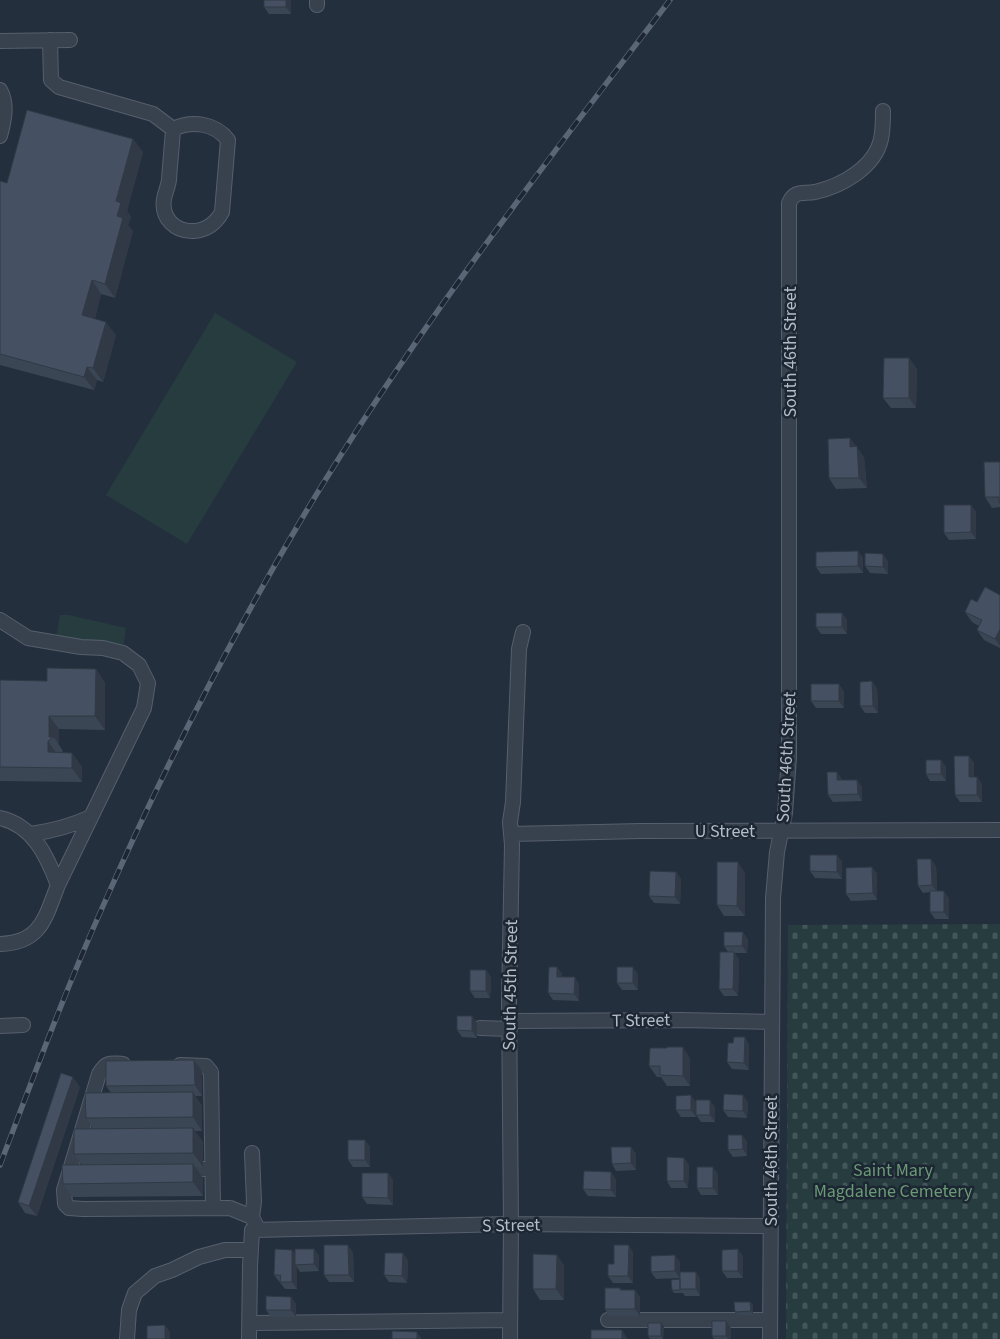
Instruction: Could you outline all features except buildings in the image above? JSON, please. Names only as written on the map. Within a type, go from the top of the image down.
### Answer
[{"type":"street","points":[[0,40],[70,40]]},
{"type":"street","points":[[50,40],[51,80],[59,87],[153,114],[173,129]]},
{"type":"street","points":[[0,90],[5,100],[5,113],[0,136]]},
{"type":"street","name":"South 46th Street","points":[[770,1339],[773,898],[785,813],[790,747],[789,204],[792,197],[796,194],[825,189],[850,177],[864,167],[873,158],[881,139],[883,112]]},
{"type":"street","points":[[181,125],[206,125],[224,134],[228,140],[222,212],[218,219],[204,229],[196,231],[173,226],[164,212],[173,129],[181,125]]},
{"type":"street","points":[[0,620],[28,638],[81,647],[103,648],[123,653],[139,665],[148,683],[144,708],[58,885],[42,925],[30,937],[13,943],[0,944]]},
{"type":"street","name":"South 45th Street","points":[[510,1339],[512,1224],[510,822],[513,802],[519,649],[523,632]]},
{"type":"street","points":[[31,834],[72,826],[91,817]]},
{"type":"street","points":[[0,818],[12,821],[31,834],[51,865],[58,885]]},
{"type":"street","name":"U Street","points":[[511,834],[1000,830]]},
{"type":"street","name":"T Street","points":[[480,1028],[510,1025],[681,1020],[772,1022]]},
{"type":"street","points":[[0,1026],[23,1025]]},
{"type":"street","points":[[100,1133],[81,1133],[99,1074],[104,1066],[110,1063],[139,1064]]},
{"type":"street","points":[[168,1065],[206,1066],[211,1072],[207,1100],[207,1135],[212,1169],[213,1208]]},
{"type":"street","points":[[91,1100],[109,1100]]},
{"type":"street","name":"S Street","points":[[81,1133],[75,1171],[64,1190],[65,1204],[69,1208],[230,1208],[254,1225],[771,1226]]},
{"type":"street","points":[[250,1339],[250,1266],[254,1225],[252,1154]]},
{"type":"street","points":[[165,1170],[212,1169]]},
{"type":"street","points":[[127,1339],[129,1310],[135,1293],[155,1276],[199,1257],[225,1250],[251,1250]]},
{"type":"street","points":[[250,1323],[510,1320]]},
{"type":"street","points":[[608,1320],[770,1320]]},
{"type":"green space","points":[[215,313],[297,362],[187,544],[106,495]]},
{"type":"green space","points":[[60,615],[69,615],[126,628],[123,648],[56,639]]},
{"type":"green space","name":"Saint Mary Magdalene Cemetery","points":[[1000,924],[1000,1339],[786,1339],[788,925]]},
{"type":"railway","points":[[0,1165],[62,1002],[125,857],[221,662],[301,520],[386,385],[478,255],[670,0]]}]
